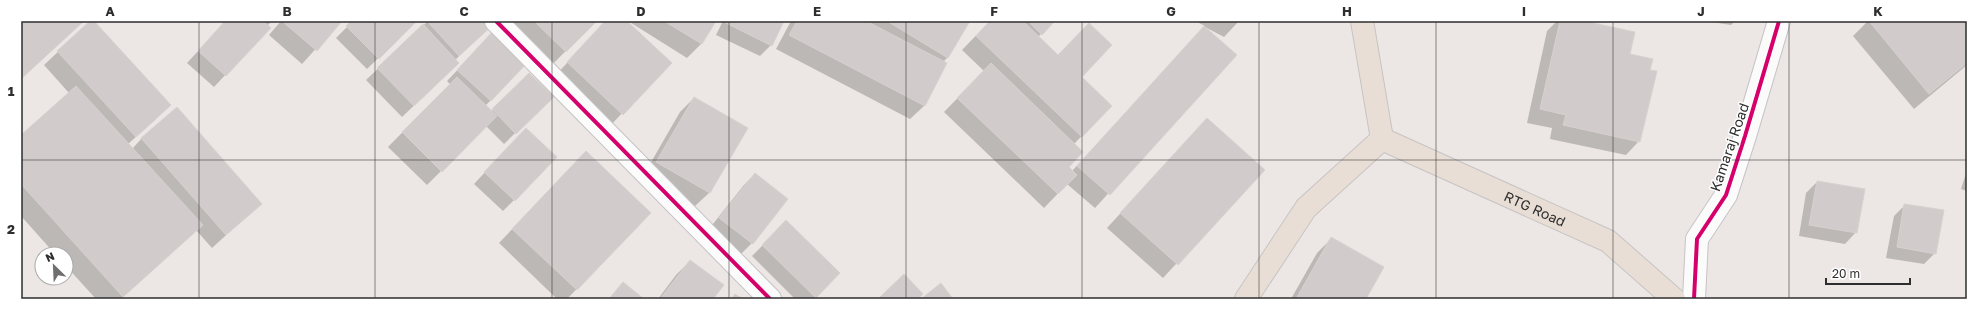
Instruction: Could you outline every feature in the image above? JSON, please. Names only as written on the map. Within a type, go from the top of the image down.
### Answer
[{"type":"main road","points":[[1246,299],[1306,208],[1382,139],[1362,21]]},
{"type":"main road","name":"RTG Road","points":[[1382,139],[1608,242],[1674,299]]},
{"type":"street","points":[[496,21],[770,299]]},
{"type":"street","name":"Kamaraj Road","points":[[1694,299],[1697,239],[1726,195],[1780,21]]},
{"type":"building","points":[[21,21],[84,21],[21,79]]},
{"type":"building","points":[[90,21],[94,21],[171,105],[136,137],[57,51]]},
{"type":"building","points":[[225,21],[263,21],[271,28],[226,76],[198,51]]},
{"type":"building","points":[[282,21],[342,21],[317,51]]},
{"type":"building","points":[[351,21],[417,21],[379,59],[346,26]]},
{"type":"building","points":[[427,21],[491,21],[494,24],[459,56]]},
{"type":"building","points":[[534,21],[597,21],[566,52]]},
{"type":"building","points":[[605,21],[627,21],[672,63],[623,115],[567,62]]},
{"type":"building","points":[[664,21],[716,21],[702,44]]},
{"type":"building","points":[[727,21],[784,21],[772,46],[726,23]]},
{"type":"building","points":[[797,21],[866,21],[947,63],[925,106],[789,35]]},
{"type":"building","points":[[887,21],[970,21],[948,58]]},
{"type":"building","points":[[990,21],[1023,21],[1058,55],[1089,23],[1112,45],[1082,77],[1112,106],[1082,137],[976,36]]},
{"type":"building","points":[[1028,21],[1055,21],[1042,35]]},
{"type":"building","points":[[1560,21],[1584,21],[1635,32],[1630,54],[1653,59],[1650,70],[1657,71],[1640,142],[1563,125],[1566,115],[1540,109]]},
{"type":"building","points":[[1869,21],[1967,21],[1967,63],[1929,94]]},
{"type":"building","points":[[423,24],[459,63],[414,106],[377,68]]},
{"type":"building","points":[[1204,26],[1237,55],[1110,195],[1077,166]]},
{"type":"building","points":[[494,30],[528,62],[491,101],[457,70]]},
{"type":"building","points":[[991,63],[1083,152],[1069,167],[1077,175],[1058,194],[957,98]]},
{"type":"building","points":[[529,73],[554,97],[516,134],[492,109]]},
{"type":"building","points":[[457,77],[497,116],[442,172],[402,132]]},
{"type":"building","points":[[76,86],[203,225],[123,297],[21,184],[21,135]]},
{"type":"building","points":[[694,97],[748,128],[710,193],[656,162]]},
{"type":"building","points":[[177,107],[262,204],[226,235],[141,138]]},
{"type":"building","points":[[1207,118],[1265,170],[1178,265],[1120,213]]},
{"type":"building","points":[[526,128],[557,157],[515,201],[484,172]]},
{"type":"building","points":[[586,151],[651,213],[577,290],[512,229]]},
{"type":"building","points":[[755,173],[788,199],[753,244],[719,218]]},
{"type":"building","points":[[1817,181],[1865,189],[1857,233],[1809,225]]},
{"type":"building","points":[[1904,204],[1944,210],[1936,254],[1897,247]]},
{"type":"building","points":[[786,220],[840,273],[816,298],[762,245]]},
{"type":"building","points":[[1331,237],[1384,267],[1366,299],[1296,299]]},
{"type":"building","points":[[690,260],[724,285],[713,299],[660,299]]},
{"type":"building","points":[[904,274],[923,294],[918,299],[878,299]]},
{"type":"building","points":[[623,282],[644,299],[609,299]]},
{"type":"building","points":[[941,283],[953,299],[921,299]]},
{"type":"building","points":[[735,294],[743,299],[731,299]]},
{"type":"cycle path","points":[[496,21],[770,299]]},
{"type":"cycle path","points":[[1694,299],[1697,239],[1726,195],[1779,21]]}]
